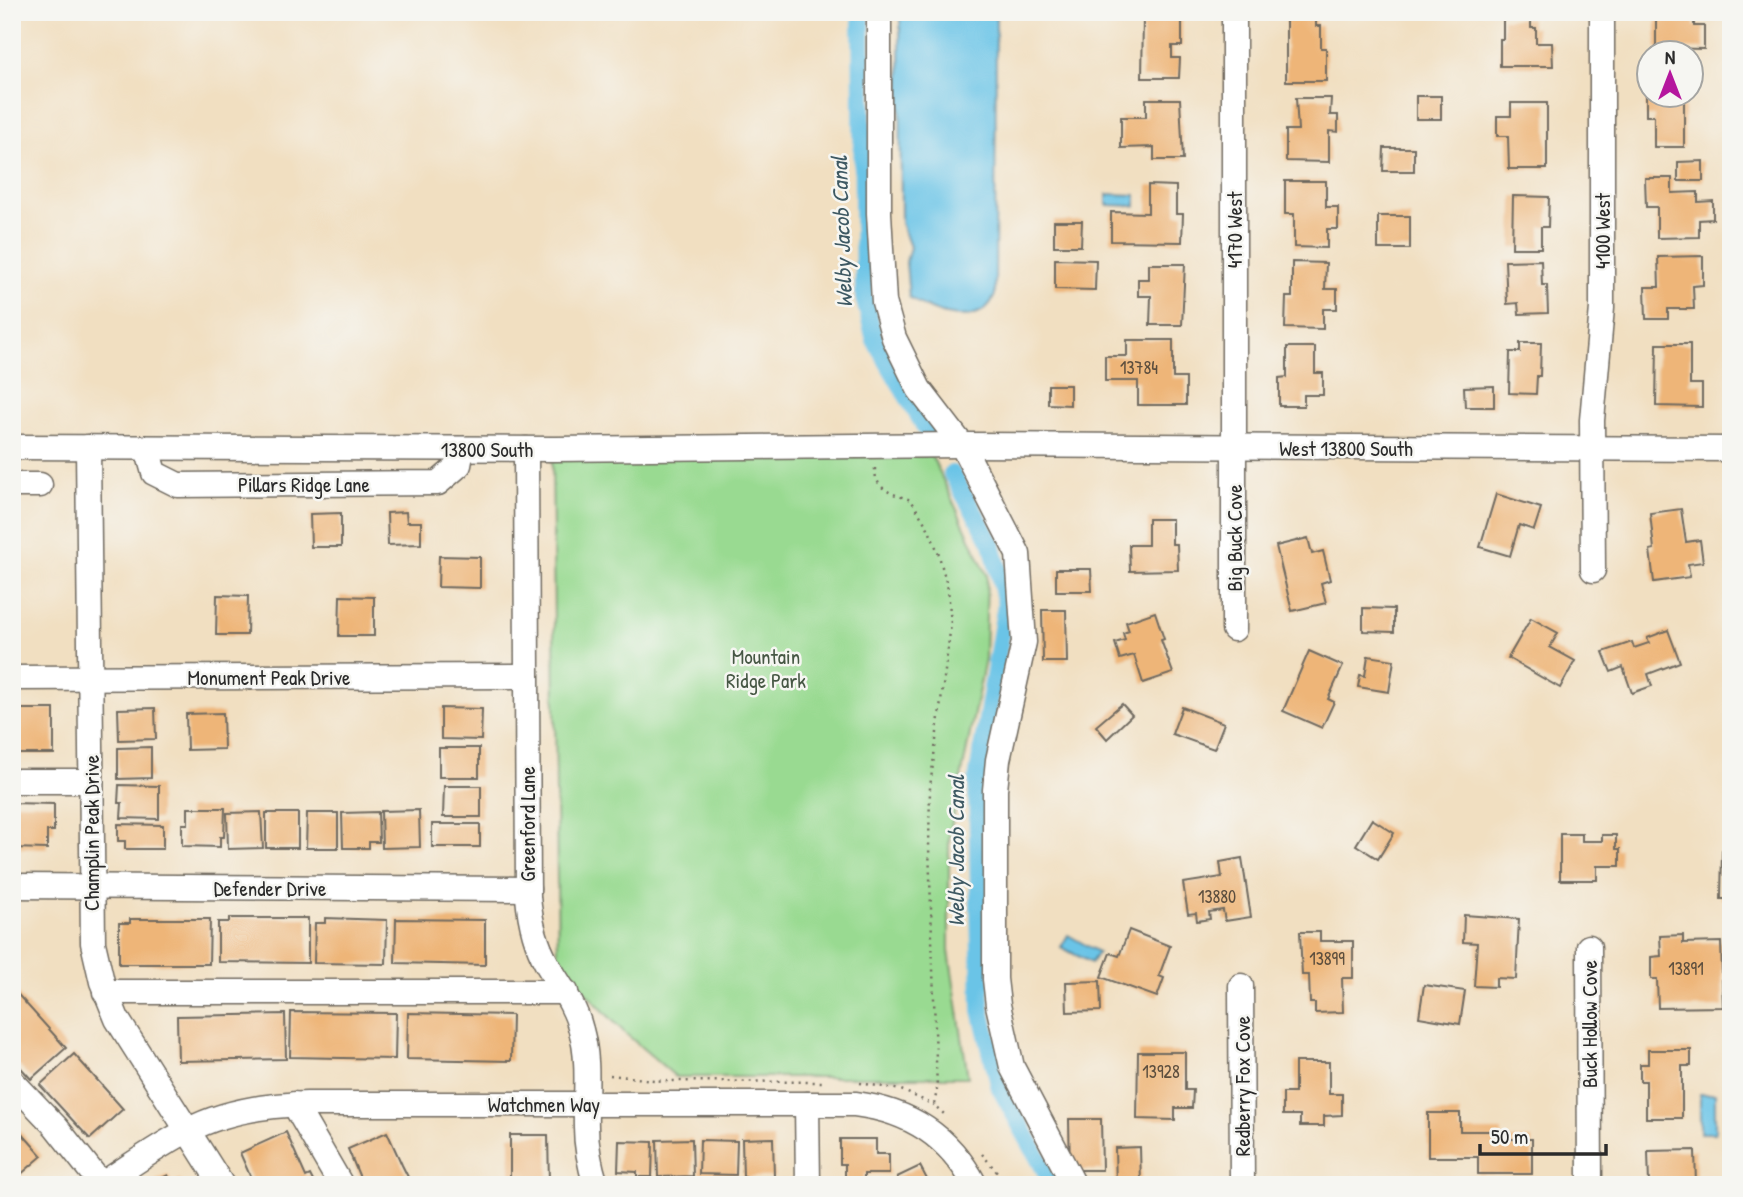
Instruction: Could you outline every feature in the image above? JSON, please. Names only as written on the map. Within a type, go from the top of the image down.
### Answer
[{"type":"street","points":[[879,12],[879,213],[884,302],[894,338],[919,389],[962,445],[1018,554],[1024,642],[998,761],[995,790],[995,979],[1012,1067],[1074,1185]]},
{"type":"street","name":"4170 West","points":[[1234,12],[1234,447]]},
{"type":"street","name":"4100 West","points":[[1593,570],[1594,384],[1602,308],[1602,12]]},
{"type":"street","name":"West 13800 South","points":[[962,445],[1731,449]]},
{"type":"street","name":"13800 South","points":[[12,447],[526,449],[962,445]]},
{"type":"street","name":"Champlin Peak Drive","points":[[88,447],[93,943],[105,992],[117,1018],[222,1185]]},
{"type":"street","name":"Big Buck Cove","points":[[1234,447],[1234,629]]},
{"type":"street","name":"Pillars Ridge Lane","points":[[147,448],[154,473],[178,485],[438,483],[460,465],[462,449]]},
{"type":"street","name":"Greenford Lane","points":[[526,449],[529,910],[535,937],[575,1010],[585,1047],[588,1151],[596,1185]]},
{"type":"street","points":[[12,485],[40,485]]},
{"type":"street","name":"Monument Peak Drive","points":[[12,678],[526,676]]},
{"type":"street","points":[[12,781],[92,781]]},
{"type":"street","name":"Defender Drive","points":[[12,886],[528,889]]},
{"type":"street","name":"Buck Hollow Cove","points":[[1589,947],[1590,1185]]},
{"type":"street","name":"Redberry Fox Cove","points":[[1241,986],[1242,1185]]},
{"type":"street","points":[[105,992],[566,992]]},
{"type":"street","points":[[12,1081],[55,1127],[101,1185]]},
{"type":"street","points":[[295,1104],[341,1185]]},
{"type":"street","name":"Watchmen Way","points":[[101,1185],[188,1130],[230,1115],[295,1104],[863,1105],[902,1115],[942,1140],[963,1163],[975,1185]]},
{"type":"street","points":[[807,1104],[808,1185]]},
{"type":"path","points":[[875,465],[879,486],[891,494],[911,500],[917,509],[938,552],[948,589],[950,624],[930,787],[929,847],[937,1090],[934,1105],[952,1123]]},
{"type":"path","points":[[977,1149],[1008,1185]]},
{"type":"green space","name":"Mountain Ridge Park","points":[[552,456],[932,456],[987,575],[985,659],[949,838],[949,951],[968,1077],[676,1077],[625,1033],[558,964]]},
{"type":"water","points":[[900,12],[996,12],[995,295],[988,306],[967,315],[942,313],[909,297],[906,262],[910,247],[901,223]]},
{"type":"water","points":[[1107,194],[1136,195],[1136,206],[1107,205]]},
{"type":"water","points":[[1068,935],[1098,952],[1091,963],[1061,947]]},
{"type":"water","points":[[1700,1094],[1715,1094],[1715,1133],[1700,1133]]},
{"type":"building","points":[[1647,12],[1694,12],[1694,26],[1704,26],[1704,38],[1656,38],[1656,19],[1647,19]]},
{"type":"building","points":[[1286,16],[1316,17],[1316,26],[1321,26],[1321,48],[1326,48],[1326,81],[1286,81]]},
{"type":"building","points":[[1143,18],[1182,18],[1182,46],[1172,46],[1172,58],[1180,58],[1179,78],[1142,78]]},
{"type":"building","points":[[1531,18],[1531,28],[1536,28],[1536,43],[1552,43],[1553,66],[1500,66],[1503,19]]},
{"type":"building","points":[[1416,96],[1441,96],[1441,119],[1416,119]]},
{"type":"building","points":[[1296,98],[1331,98],[1330,115],[1338,115],[1338,132],[1329,131],[1329,162],[1286,161],[1286,130],[1298,130]]},
{"type":"building","points":[[1146,99],[1180,99],[1183,160],[1154,160],[1154,147],[1121,148],[1121,117],[1146,117]]},
{"type":"building","points":[[1511,103],[1547,103],[1547,169],[1509,169],[1508,136],[1497,136],[1497,116],[1511,116]]},
{"type":"building","points":[[1646,108],[1684,108],[1684,147],[1654,147],[1654,116],[1646,116]]},
{"type":"building","points":[[1384,148],[1414,148],[1414,171],[1383,171]]},
{"type":"building","points":[[1703,161],[1703,181],[1678,181],[1678,162]]},
{"type":"building","points":[[1645,178],[1672,178],[1672,193],[1698,192],[1698,202],[1713,201],[1713,219],[1699,220],[1699,237],[1657,238],[1657,207],[1646,207]]},
{"type":"building","points":[[1285,181],[1326,181],[1326,207],[1338,207],[1338,229],[1327,229],[1327,248],[1294,247],[1294,214],[1285,214]]},
{"type":"building","points":[[1148,185],[1176,186],[1176,214],[1183,214],[1182,242],[1111,241],[1111,212],[1148,213]]},
{"type":"building","points":[[1513,196],[1549,197],[1548,227],[1541,227],[1541,248],[1512,248]]},
{"type":"building","points":[[1378,216],[1410,216],[1410,249],[1378,249]]},
{"type":"building","points":[[1054,221],[1082,221],[1081,246],[1054,246]]},
{"type":"building","points":[[1703,256],[1703,285],[1693,286],[1694,309],[1668,309],[1668,319],[1646,319],[1645,287],[1659,287],[1658,257]]},
{"type":"building","points":[[1055,259],[1096,260],[1095,290],[1055,289]]},
{"type":"building","points":[[1541,260],[1542,285],[1547,285],[1548,313],[1519,314],[1518,303],[1507,304],[1505,261]]},
{"type":"building","points":[[1292,262],[1326,263],[1325,289],[1337,289],[1337,309],[1323,309],[1323,329],[1285,328],[1286,297],[1292,297]]},
{"type":"building","points":[[1149,264],[1185,264],[1182,325],[1150,325],[1151,296],[1138,296],[1138,279],[1149,279]]},
{"type":"building","points":[[1127,340],[1173,340],[1173,378],[1186,378],[1186,405],[1138,405],[1138,381],[1105,381],[1105,356],[1127,356]]},
{"type":"building","points":[[1520,343],[1541,343],[1540,376],[1537,376],[1536,394],[1509,393],[1510,352],[1520,352]]},
{"type":"building","points":[[1657,344],[1690,344],[1690,384],[1702,384],[1702,407],[1656,406]]},
{"type":"building","points":[[1287,347],[1315,347],[1315,373],[1323,373],[1323,395],[1304,395],[1304,406],[1279,406],[1279,378],[1287,377]]},
{"type":"building","points":[[1048,385],[1070,385],[1070,405],[1048,404]]},
{"type":"building","points":[[1494,386],[1494,407],[1465,407],[1464,387]]},
{"type":"building","points":[[1496,494],[1541,508],[1534,530],[1519,525],[1510,556],[1480,547]]},
{"type":"building","points":[[1681,509],[1686,542],[1700,540],[1703,562],[1688,564],[1690,577],[1654,582],[1650,550],[1654,549],[1650,513]]},
{"type":"building","points":[[406,512],[407,522],[421,522],[421,544],[388,545],[387,513]]},
{"type":"building","points":[[341,513],[341,547],[311,547],[310,514]]},
{"type":"building","points":[[1148,519],[1172,519],[1172,544],[1177,544],[1178,570],[1130,571],[1129,545],[1148,545]]},
{"type":"building","points":[[1308,538],[1312,554],[1323,551],[1330,580],[1321,583],[1326,603],[1292,611],[1276,546]]},
{"type":"building","points":[[439,556],[480,557],[480,588],[438,587]]},
{"type":"building","points":[[1056,569],[1091,569],[1092,591],[1056,591]]},
{"type":"building","points":[[217,595],[248,596],[247,635],[216,635]]},
{"type":"building","points":[[340,596],[374,597],[374,636],[339,636]]},
{"type":"building","points":[[1363,608],[1394,609],[1394,632],[1363,631]]},
{"type":"building","points":[[1042,610],[1066,610],[1067,662],[1043,662]]},
{"type":"building","points":[[1155,612],[1164,639],[1161,640],[1173,673],[1143,683],[1134,655],[1120,659],[1115,643],[1125,640],[1123,633],[1129,631],[1126,622]]},
{"type":"building","points":[[1531,618],[1558,633],[1550,647],[1575,661],[1560,688],[1508,658]]},
{"type":"building","points":[[1668,630],[1680,662],[1648,674],[1652,686],[1632,693],[1623,667],[1611,672],[1603,652],[1632,642],[1634,648],[1649,643],[1647,638]]},
{"type":"building","points":[[1309,651],[1343,666],[1328,699],[1334,702],[1322,728],[1283,711]]},
{"type":"building","points":[[1368,656],[1394,660],[1389,692],[1358,687],[1360,675],[1365,676]]},
{"type":"building","points":[[1122,704],[1132,715],[1107,739],[1096,726]]},
{"type":"building","points":[[1182,707],[1224,723],[1214,749],[1172,734]]},
{"type":"building","points":[[155,708],[156,739],[119,740],[118,709]]},
{"type":"building","points":[[441,708],[482,709],[481,740],[441,739]]},
{"type":"building","points":[[12,709],[54,709],[54,754],[12,754]]},
{"type":"building","points":[[223,713],[224,749],[187,750],[186,714]]},
{"type":"building","points":[[151,747],[151,778],[118,779],[118,748]]},
{"type":"building","points":[[439,748],[479,748],[479,777],[439,777]]},
{"type":"building","points":[[119,785],[159,786],[159,819],[121,818]]},
{"type":"building","points":[[444,786],[481,786],[481,817],[443,817]]},
{"type":"building","points":[[12,803],[54,804],[54,831],[47,831],[47,849],[12,848]]},
{"type":"building","points":[[188,808],[225,808],[224,837],[220,837],[220,847],[182,846],[182,824],[188,824]]},
{"type":"building","points":[[419,810],[420,847],[382,848],[381,811]]},
{"type":"building","points":[[261,812],[263,848],[228,849],[227,813]]},
{"type":"building","points":[[378,812],[379,842],[369,842],[369,848],[343,848],[342,813]]},
{"type":"building","points":[[266,813],[298,813],[298,848],[266,848]]},
{"type":"building","points":[[307,813],[338,813],[338,848],[306,848]]},
{"type":"building","points":[[1372,819],[1394,833],[1378,859],[1356,845]]},
{"type":"building","points":[[118,824],[163,825],[163,849],[125,849],[125,841],[118,841]]},
{"type":"building","points":[[432,824],[480,824],[480,847],[432,847]]},
{"type":"building","points":[[1560,834],[1582,834],[1582,841],[1602,841],[1602,835],[1616,835],[1616,849],[1620,849],[1620,866],[1597,866],[1597,880],[1560,880]]},
{"type":"building","points":[[1722,850],[1731,850],[1731,899],[1721,899]]},
{"type":"building","points":[[1242,858],[1251,917],[1225,921],[1223,910],[1209,912],[1210,919],[1197,921],[1196,913],[1188,914],[1183,883],[1222,877],[1220,862]]},
{"type":"building","points":[[1464,915],[1519,919],[1516,979],[1496,978],[1496,987],[1474,986],[1477,943],[1463,942]]},
{"type":"building","points":[[229,918],[308,918],[308,963],[218,962],[218,922],[229,922]]},
{"type":"building","points":[[325,918],[387,920],[386,964],[314,963],[315,923],[325,923]]},
{"type":"building","points":[[130,919],[210,919],[209,964],[119,964],[119,923],[130,923]]},
{"type":"building","points":[[396,919],[485,920],[485,965],[395,963]]},
{"type":"building","points":[[1129,930],[1170,946],[1159,976],[1164,978],[1157,997],[1101,977],[1110,953],[1119,956]]},
{"type":"building","points":[[1300,932],[1320,932],[1320,941],[1353,941],[1353,978],[1342,978],[1343,1012],[1315,1013],[1315,1003],[1310,1003],[1309,975],[1302,975]]},
{"type":"building","points":[[1683,935],[1683,943],[1721,942],[1723,1007],[1658,1008],[1657,979],[1651,979],[1651,957],[1661,956],[1660,936]]},
{"type":"building","points":[[1100,981],[1101,1011],[1067,1012],[1066,982]]},
{"type":"building","points":[[1424,985],[1465,991],[1460,1024],[1419,1017]]},
{"type":"building","points":[[12,988],[66,1048],[31,1079],[12,1058]]},
{"type":"building","points":[[291,1012],[396,1013],[395,1059],[290,1057]]},
{"type":"building","points":[[408,1013],[512,1015],[511,1061],[407,1059]]},
{"type":"building","points":[[285,1014],[286,1059],[178,1061],[177,1016]]},
{"type":"building","points":[[1648,1050],[1691,1050],[1691,1066],[1682,1066],[1682,1118],[1646,1118],[1646,1081],[1640,1081],[1640,1064],[1648,1064]]},
{"type":"building","points":[[1138,1052],[1185,1052],[1185,1090],[1193,1090],[1192,1108],[1175,1108],[1175,1120],[1137,1119]]},
{"type":"building","points":[[74,1054],[123,1109],[90,1139],[40,1085]]},
{"type":"building","points":[[1295,1062],[1329,1062],[1329,1094],[1342,1094],[1342,1115],[1324,1116],[1324,1126],[1300,1126],[1300,1115],[1283,1115],[1283,1093],[1295,1093]]},
{"type":"building","points":[[1428,1113],[1460,1113],[1460,1131],[1502,1131],[1502,1139],[1532,1139],[1532,1174],[1478,1174],[1478,1157],[1428,1157]]},
{"type":"building","points":[[1069,1119],[1101,1119],[1102,1170],[1070,1170]]},
{"type":"building","points":[[12,1122],[42,1156],[12,1182]]},
{"type":"building","points":[[286,1132],[306,1177],[310,1175],[315,1185],[254,1185],[240,1153]]},
{"type":"building","points":[[387,1132],[412,1185],[363,1185],[348,1149]]},
{"type":"building","points":[[510,1135],[548,1135],[549,1182],[510,1183]]},
{"type":"building","points":[[773,1138],[774,1177],[743,1177],[742,1139]]},
{"type":"building","points":[[692,1139],[693,1176],[658,1177],[657,1140]]},
{"type":"building","points":[[840,1139],[876,1139],[876,1154],[889,1154],[889,1174],[864,1174],[864,1185],[845,1185],[845,1164],[840,1164]]},
{"type":"building","points":[[700,1140],[737,1141],[736,1175],[699,1174]]},
{"type":"building","points":[[619,1141],[653,1142],[652,1177],[637,1177],[637,1172],[618,1171]]},
{"type":"building","points":[[1140,1147],[1141,1185],[1116,1185],[1115,1148]]},
{"type":"building","points":[[1695,1150],[1696,1185],[1649,1185],[1648,1151]]},
{"type":"building","points":[[920,1166],[930,1185],[901,1185],[897,1177]]},
{"type":"building","points":[[168,1175],[172,1184],[180,1180],[183,1185],[147,1185]]},
{"type":"waterway","name":"Welby Jacob Canal","points":[[861,12],[864,297],[875,340],[929,434]]},
{"type":"waterway","name":"Welby Jacob Canal","points":[[952,474],[992,543],[1006,604],[977,780],[981,1010],[1000,1088],[1053,1185]]}]
